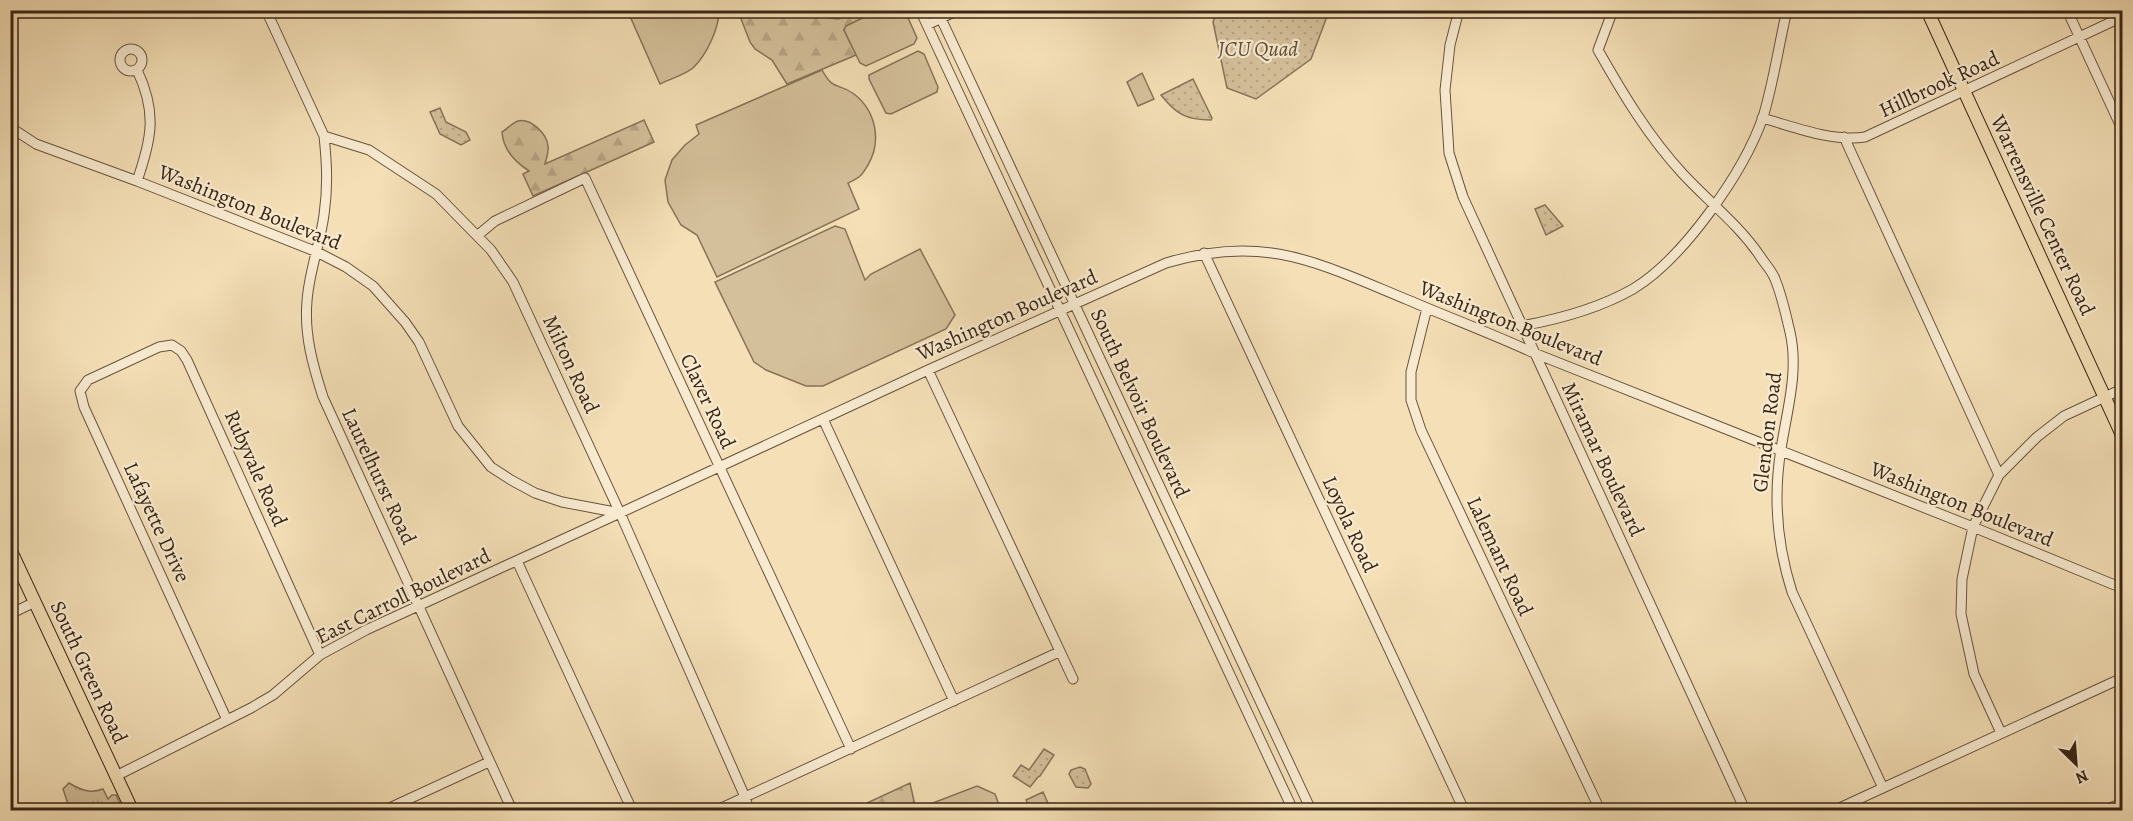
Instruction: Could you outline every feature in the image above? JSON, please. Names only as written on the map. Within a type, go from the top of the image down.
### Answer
[{"type":"main road","name":"Warrensville Center Road","points":[[1927,10],[2122,435]]},
{"type":"main road","name":"South Green Road","points":[[10,549],[132,810]]},
{"type":"street","points":[[266,10],[324,136]]},
{"type":"street","name":"South Belvoir Boulevard","points":[[920,10],[1293,810]]},
{"type":"street","points":[[927,25],[939,15],[958,10]]},
{"type":"street","name":"Miramar Boulevard","points":[[1459,10],[1450,45],[1445,90],[1449,153],[1463,197],[1745,810]]},
{"type":"street","name":"Glendon Road","points":[[1613,10],[1598,50],[1633,110],[1655,141],[1684,175],[1747,237],[1775,277],[1791,334],[1793,366],[1791,403],[1781,450],[1776,492],[1778,537],[1792,592],[1883,788]]},
{"type":"street","points":[[1521,326],[1557,319],[1586,310],[1633,288],[1671,258],[1716,205],[1741,162],[1762,118],[1786,10]]},
{"type":"street","points":[[2067,10],[2122,129]]},
{"type":"street","name":"South Belvoir Boulevard","points":[[939,15],[1311,810]]},
{"type":"street","name":"Hillbrook Road","points":[[1762,118],[1818,134],[1865,137],[2122,17]]},
{"type":"street","points":[[137,70],[150,102],[150,123],[147,150],[137,181]]},
{"type":"street","name":"Washington Boulevard","points":[[10,127],[36,144],[317,252],[346,267],[373,286],[405,322],[419,342],[458,426],[491,467],[535,493],[562,502],[620,513],[1166,263],[1204,253],[1248,250],[1283,254],[1319,264],[1534,353],[2122,588]]},
{"type":"street","name":"Milton Road","points":[[324,136],[369,150],[403,170],[436,194],[478,235],[513,282],[620,513],[749,810]]},
{"type":"street","name":"Laurelhurst Road","points":[[324,136],[328,177],[324,216],[307,301],[308,338],[313,367],[323,397],[512,810]]},
{"type":"street","points":[[1844,137],[1999,475]]},
{"type":"street","name":"Claver Road","points":[[478,235],[495,221],[585,178],[851,749]]},
{"type":"street","name":"Loyola Road","points":[[1204,253],[1464,810]]},
{"type":"street","name":"Lalemant Road","points":[[1427,308],[1411,372],[1412,400],[1421,430],[1600,810]]},
{"type":"street","name":"Rubyvale Road","points":[[128,361],[159,347],[172,345],[181,351],[187,360],[320,655]]},
{"type":"street","name":"Lafayette Drive","points":[[128,361],[88,380],[80,391],[84,407],[227,720]]},
{"type":"street","points":[[928,370],[1073,679]]},
{"type":"street","points":[[2001,733],[1974,674],[1960,614],[1962,579],[1973,527],[1999,475],[2037,437],[2064,416],[2122,389]]},
{"type":"street","points":[[823,419],[954,700]]},
{"type":"street","name":"East Carroll Boulevard","points":[[116,776],[273,695],[320,655],[418,606],[620,513]]},
{"type":"street","points":[[517,561],[632,810]]},
{"type":"street","points":[[10,614],[35,602]]},
{"type":"street","points":[[717,810],[1059,652]]},
{"type":"street","points":[[1224,662],[1239,655]]},
{"type":"street","points":[[1835,810],[2122,678]]},
{"type":"street","points":[[385,810],[489,762]]},
{"type":"street","points":[[2105,810],[2122,802]]},
{"type":"green space","points":[[637,10],[719,11],[715,33],[699,62],[687,72],[660,84],[629,14]]},
{"type":"green space","points":[[879,10],[905,11],[917,38],[914,44],[866,66],[860,63],[844,30],[846,26]]},
{"type":"green space","name":"JCU Quad","points":[[1217,10],[1329,11],[1311,59],[1256,99],[1227,88],[1213,22]]},
{"type":"green space","points":[[738,11],[817,11],[829,18],[838,19],[859,11],[876,12],[846,26],[844,30],[856,55],[787,84],[772,60],[755,49],[750,42]]},
{"type":"green space","points":[[918,51],[924,54],[938,87],[937,92],[891,114],[886,113],[869,75]]},
{"type":"green space","points":[[822,70],[833,84],[854,94],[872,118],[876,136],[872,156],[861,175],[848,183],[859,209],[717,277],[697,235],[681,225],[668,202],[665,180],[672,160],[699,134],[696,125]]},
{"type":"green space","points":[[1142,73],[1154,99],[1138,106],[1127,82]]},
{"type":"green space","points":[[1193,79],[1211,120],[1182,115],[1161,95]]},
{"type":"green space","points":[[440,108],[446,122],[466,132],[470,140],[461,145],[440,134],[430,112]]},
{"type":"green space","points":[[644,120],[654,142],[533,196],[523,174],[529,171],[511,154],[502,132],[518,121],[533,124],[547,141],[548,151],[545,164]]},
{"type":"green space","points":[[1545,205],[1563,226],[1546,235],[1535,209]]},
{"type":"green space","points":[[835,226],[845,229],[865,280],[871,274],[920,249],[955,315],[946,329],[823,386],[806,386],[766,370],[754,362],[715,282]]},
{"type":"green space","points":[[1044,749],[1054,755],[1030,787],[1013,776],[1021,765],[1029,770]]},
{"type":"green space","points":[[1080,767],[1085,769],[1091,784],[1088,788],[1076,787],[1069,774],[1071,770]]},
{"type":"green space","points":[[69,783],[86,790],[103,789],[108,799],[116,795],[123,810],[70,810],[63,789]]},
{"type":"green space","points":[[910,783],[916,810],[852,810]]},
{"type":"green space","points":[[977,786],[995,794],[1001,810],[926,810],[925,806]]},
{"type":"green space","points":[[1043,792],[1051,810],[1030,810],[1026,800]]}]
